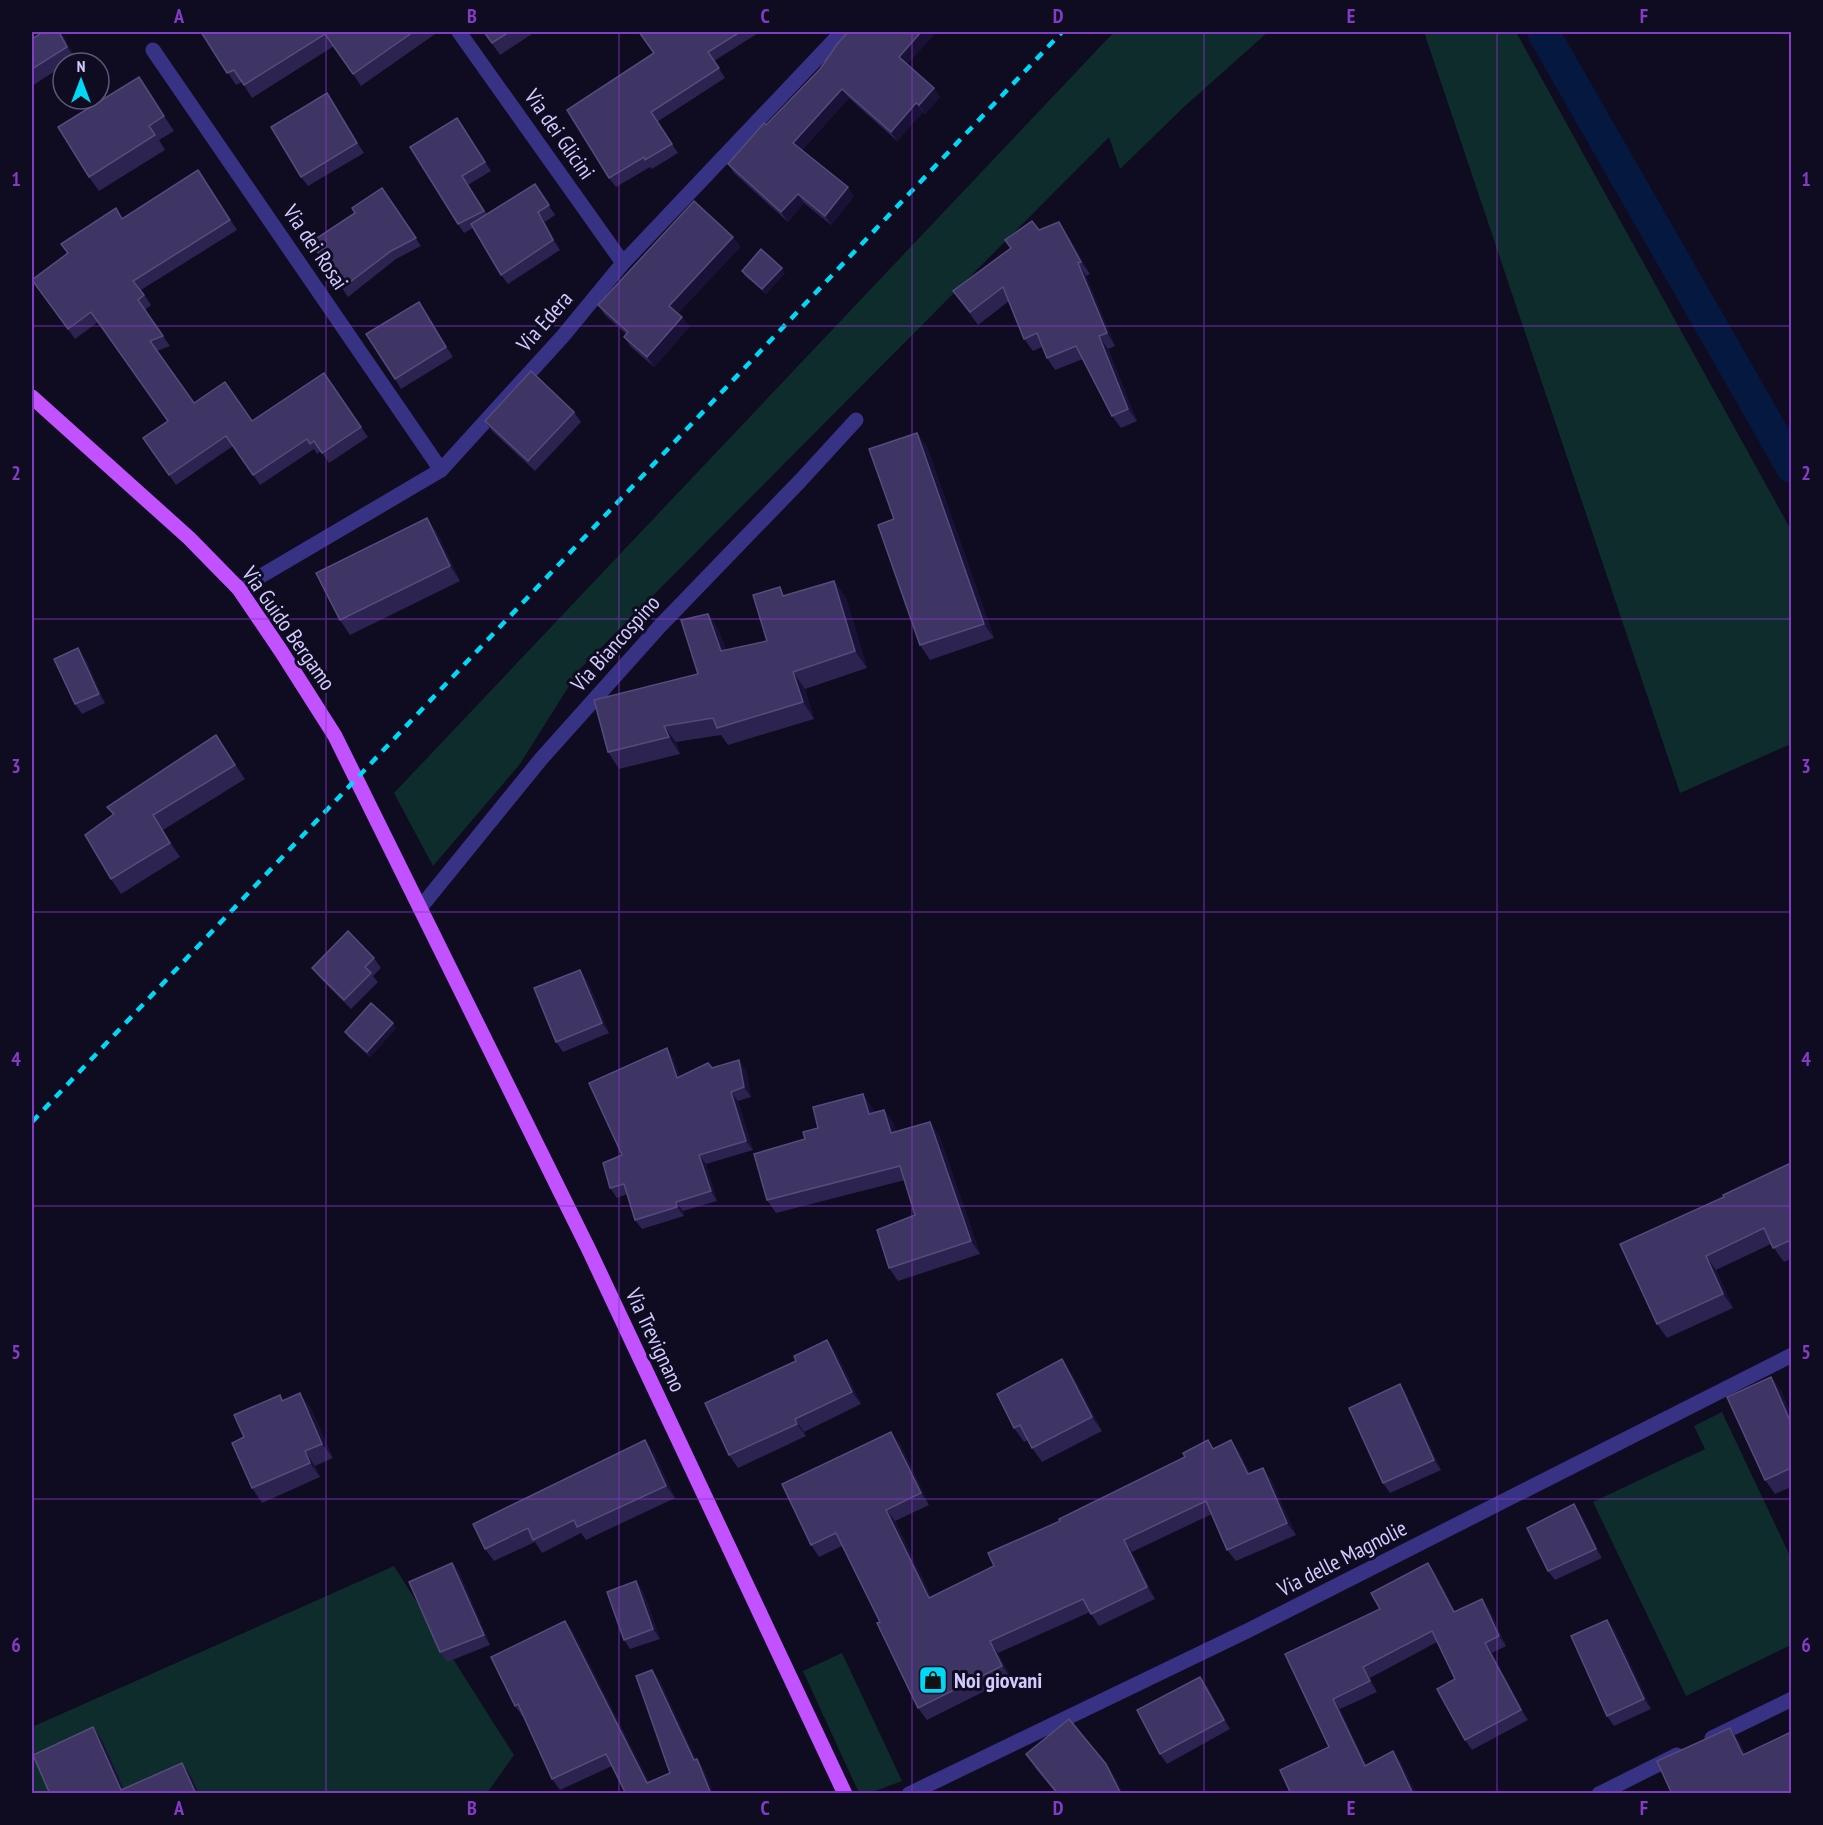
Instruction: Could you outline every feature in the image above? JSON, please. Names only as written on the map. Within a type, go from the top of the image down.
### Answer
[{"type":"main road","name":"Via Guido Bergamo","points":[[32,397],[189,538],[239,589],[293,668],[335,736],[420,908]]},
{"type":"main road","name":"Via Trevignano","points":[[420,908],[589,1250],[845,1794]]},
{"type":"street","name":"Via dei Glicini","points":[[459,32],[623,263]]},
{"type":"street","name":"Via Edera","points":[[239,589],[441,470],[563,336],[623,263],[842,32]]},
{"type":"street","name":"Via dei Rosai","points":[[153,50],[441,470]]},
{"type":"street","name":"Via Biancospino","points":[[420,908],[564,732],[660,626],[856,420]]},
{"type":"street","name":"Via delle Magnolie","points":[[909,1794],[1247,1631],[1791,1355]]},
{"type":"street","points":[[1599,1794],[1624,1788],[1695,1747],[1791,1700]]},
{"type":"green space","points":[[1114,32],[1268,32],[1185,106],[1120,169],[1109,137],[579,670],[520,764],[433,866],[394,793]]},
{"type":"green space","points":[[1424,32],[1516,32],[1791,530],[1791,744],[1680,793]]},
{"type":"green space","points":[[1722,1412],[1791,1558],[1791,1645],[1686,1696],[1593,1502],[1705,1449],[1694,1426]]},
{"type":"green space","points":[[394,1566],[514,1755],[487,1793],[32,1793],[32,1727]]},
{"type":"green space","points":[[842,1653],[902,1781],[870,1793],[859,1793],[803,1671]]},
{"type":"building","points":[[43,32],[59,32],[67,47],[61,51],[51,51],[51,57],[32,69],[32,39]]},
{"type":"building","points":[[201,32],[413,32],[353,74],[325,34],[244,85],[234,70],[227,73]]},
{"type":"building","points":[[484,32],[509,32],[492,43]]},
{"type":"building","points":[[639,32],[740,32],[708,52],[719,68],[651,112],[672,144],[645,160],[644,157],[609,178],[567,110],[654,53]]},
{"type":"building","points":[[848,32],[921,32],[899,57],[934,88],[919,105],[916,103],[891,132],[842,89],[793,143],[848,187],[825,216],[798,194],[781,212],[728,164],[764,123],[766,125],[820,69]]},
{"type":"building","points":[[139,77],[164,116],[149,126],[155,135],[89,177],[58,127],[84,111],[111,111],[111,94]]},
{"type":"building","points":[[327,93],[357,143],[301,177],[271,127]]},
{"type":"building","points":[[457,118],[485,162],[462,176],[484,211],[458,224],[410,147]]},
{"type":"building","points":[[198,170],[230,220],[133,281],[144,295],[138,300],[163,336],[150,341],[194,403],[225,382],[252,421],[324,373],[361,427],[322,453],[314,441],[310,444],[307,439],[253,475],[226,436],[169,475],[143,438],[168,421],[91,312],[68,329],[32,280],[68,253],[61,244],[116,208],[122,219]]},
{"type":"building","points":[[535,184],[549,205],[538,212],[553,240],[501,275],[471,224]]},
{"type":"building","points":[[382,188],[416,238],[391,251],[342,288],[311,242],[355,213],[352,208]]},
{"type":"building","points":[[694,201],[733,237],[669,306],[682,317],[647,357],[624,337],[628,332],[598,305]]},
{"type":"building","points":[[1032,221],[1039,230],[1059,222],[1081,262],[1078,263],[1107,333],[1099,336],[1128,409],[1112,416],[1076,346],[1047,358],[1037,333],[1024,339],[1003,287],[970,312],[953,291],[1011,248],[1005,240]]},
{"type":"building","points":[[761,249],[782,268],[762,289],[742,271]]},
{"type":"building","points":[[419,302],[446,347],[395,379],[366,334]]},
{"type":"building","points":[[531,371],[574,412],[528,461],[485,421]]},
{"type":"building","points":[[917,433],[984,624],[920,645],[878,525],[894,519],[869,449]]},
{"type":"building","points":[[427,518],[450,566],[340,620],[316,573]]},
{"type":"building","points":[[834,581],[855,651],[793,672],[803,702],[717,728],[713,718],[664,726],[669,737],[608,752],[594,700],[698,674],[681,620],[708,614],[721,651],[767,641],[753,595],[780,587],[783,596]]},
{"type":"building","points":[[78,648],[99,694],[75,704],[54,659]]},
{"type":"building","points":[[216,735],[235,765],[153,815],[170,843],[111,879],[85,835],[114,814],[107,807]]},
{"type":"building","points":[[348,931],[374,958],[365,967],[371,973],[344,1000],[312,968]]},
{"type":"building","points":[[580,970],[602,1023],[556,1042],[534,988]]},
{"type":"building","points":[[371,1003],[393,1023],[367,1052],[345,1032]]},
{"type":"building","points":[[667,1048],[677,1078],[708,1063],[712,1068],[739,1060],[744,1087],[731,1092],[746,1141],[699,1155],[711,1191],[676,1202],[677,1207],[635,1220],[624,1184],[610,1188],[603,1163],[622,1155],[589,1083]]},
{"type":"building","points":[[863,1094],[869,1114],[884,1110],[891,1133],[930,1122],[971,1241],[889,1268],[877,1230],[915,1215],[900,1166],[767,1200],[754,1154],[805,1139],[803,1132],[818,1128],[813,1107]]},
{"type":"building","points":[[1791,1163],[1791,1240],[1773,1248],[1764,1228],[1706,1256],[1723,1294],[1657,1324],[1620,1244],[1724,1197],[1723,1195]]},
{"type":"building","points":[[827,1340],[852,1392],[795,1419],[797,1424],[729,1455],[705,1403],[796,1361],[794,1356]]},
{"type":"building","points":[[1062,1359],[1092,1417],[1032,1448],[1020,1425],[1014,1428],[997,1394]]},
{"type":"building","points":[[1771,1377],[1791,1423],[1791,1468],[1765,1480],[1727,1397]]},
{"type":"building","points":[[1400,1384],[1434,1460],[1383,1483],[1349,1408]]},
{"type":"building","points":[[300,1393],[322,1444],[305,1451],[310,1463],[252,1488],[232,1443],[244,1437],[234,1415],[280,1395],[282,1401]]},
{"type":"building","points":[[891,1432],[921,1493],[886,1510],[929,1598],[994,1566],[988,1553],[1060,1521],[1059,1519],[1185,1457],[1183,1453],[1208,1440],[1213,1449],[1231,1440],[1248,1474],[1263,1468],[1287,1523],[1227,1550],[1206,1501],[1124,1540],[1147,1587],[1091,1614],[1083,1599],[990,1641],[1002,1666],[918,1708],[877,1623],[880,1622],[836,1533],[811,1545],[782,1484]]},
{"type":"building","points":[[645,1440],[666,1486],[577,1527],[574,1520],[533,1540],[528,1528],[485,1549],[473,1524]]},
{"type":"building","points":[[1574,1504],[1596,1549],[1548,1571],[1527,1528]]},
{"type":"building","points":[[452,1563],[484,1635],[440,1652],[409,1582]]},
{"type":"building","points":[[1428,1563],[1454,1612],[1482,1599],[1499,1636],[1485,1643],[1521,1710],[1465,1740],[1437,1689],[1455,1679],[1432,1631],[1363,1667],[1370,1681],[1333,1699],[1365,1766],[1393,1751],[1413,1794],[1291,1794],[1280,1770],[1329,1747],[1285,1654],[1380,1609],[1371,1593]]},
{"type":"building","points":[[636,1581],[653,1629],[624,1640],[607,1592]]},
{"type":"building","points":[[1607,1620],[1644,1699],[1607,1716],[1571,1636]]},
{"type":"building","points":[[565,1621],[647,1783],[670,1773],[636,1676],[652,1670],[694,1760],[697,1759],[711,1794],[626,1794],[606,1754],[552,1779],[518,1704],[515,1706],[491,1657]]},
{"type":"building","points":[[1200,1677],[1224,1720],[1160,1754],[1137,1710]]},
{"type":"building","points":[[1069,1719],[1106,1764],[1121,1794],[1058,1794],[1026,1754]]},
{"type":"building","points":[[93,1727],[121,1790],[182,1763],[196,1794],[50,1794],[33,1755]]},
{"type":"building","points":[[1730,1728],[1743,1755],[1791,1732],[1790,1794],[1672,1794],[1657,1761]]},
{"type":"waterway","points":[[1543,32],[1792,467]]},
{"type":"railway","points":[[32,1122],[1062,32]]},
{"type":"place","name":"Noi giovani","points":[[933,1680]]}]
